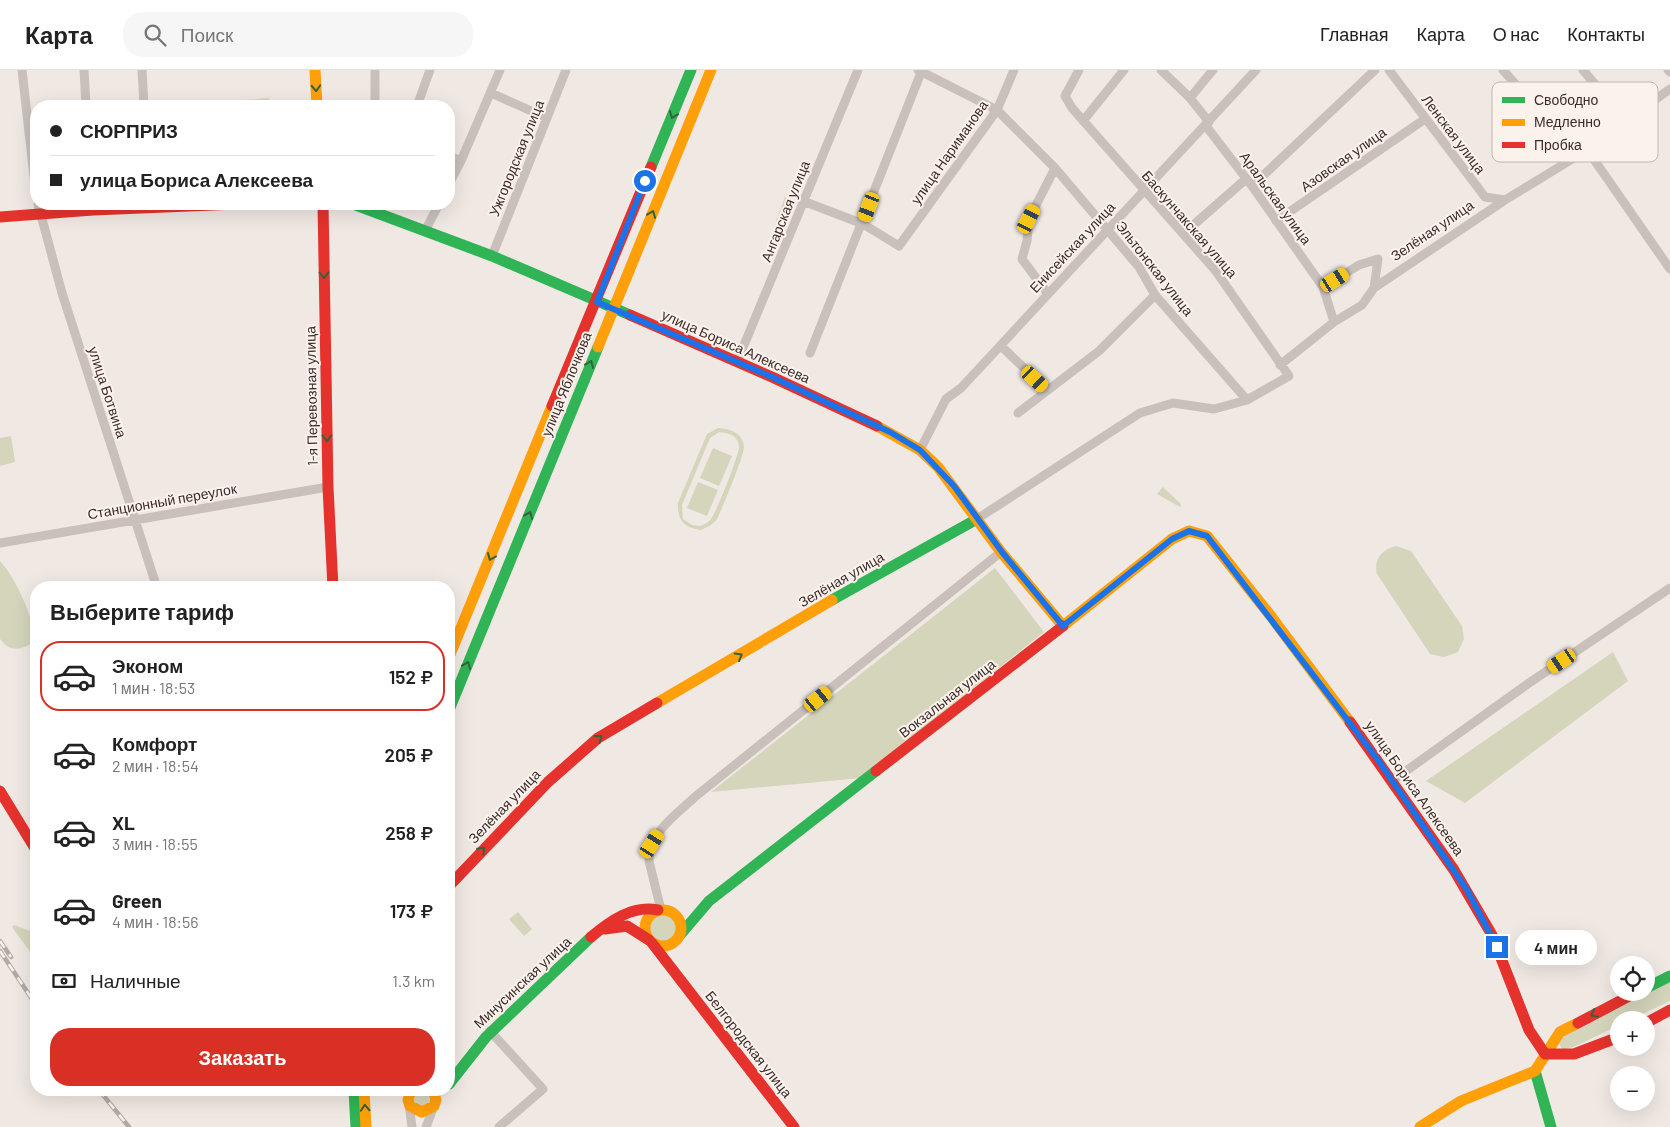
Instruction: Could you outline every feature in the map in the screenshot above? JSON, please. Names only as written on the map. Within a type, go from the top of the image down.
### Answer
[{"type":"main road","points":[[315,70],[317,100]]},
{"type":"main road","name":"улица Яблочкова","points":[[455,643],[691,70]]},
{"type":"main road","name":"улица Яблочкова","points":[[455,695],[711,70]]},
{"type":"main road","points":[[0,217],[30,210]]},
{"type":"main road","name":"1-я Перевозная улица","points":[[323,210],[328,487],[333,581]]},
{"type":"main road","name":"улица Бориса Алексеева","points":[[383,210],[737,362],[890,432],[920,450],[954,486],[1002,552],[1063,626]]},
{"type":"main road","name":"Зелёная улица","points":[[455,880],[548,782],[598,738],[827,603],[977,519]]},
{"type":"main road","name":"Вокзальная улица","points":[[679,937],[709,901],[1172,539],[1189,531],[1207,536]]},
{"type":"main road","name":"улица Бориса Алексеева","points":[[1207,536],[1282,631],[1392,781],[1454,870],[1480,912],[1499,951],[1529,1030],[1545,1054]]},
{"type":"main road","points":[[0,791],[30,840]]},
{"type":"main road","name":"Вокзальная улица","points":[[663,910],[693,908],[709,901]]},
{"type":"main road","name":"Минусинская улица","points":[[455,1075],[466,1058],[490,1031],[600,931],[628,913],[643,909],[663,910]]},
{"type":"main road","points":[[600,931],[615,926],[627,926],[651,941],[664,946],[679,937],[681,926],[679,918],[663,910],[650,915],[645,923],[645,932],[651,941]]},
{"type":"main road","name":"Белгородская улица","points":[[679,937],[672,957],[680,980]]},
{"type":"main road","name":"Белгородская улица","points":[[651,941],[794,1127]]},
{"type":"main road","points":[[1655,984],[1670,976]]},
{"type":"main road","points":[[1420,1127],[1461,1101],[1532,1072],[1560,1032],[1620,1001]]},
{"type":"main road","points":[[1655,1018],[1670,1010]]},
{"type":"main road","points":[[1545,1054],[1574,1054],[1610,1040]]},
{"type":"main road","name":"Минусинская улица","points":[[455,1067],[466,1058]]},
{"type":"main road","points":[[1532,1072],[1544,1127]]},
{"type":"main road","points":[[1532,1072],[1551,1127]]},
{"type":"main road","points":[[354,1096],[356,1127]]},
{"type":"main road","points":[[364,1096],[366,1127]]},
{"type":"main road","points":[[408,1096],[414,1110],[420,1112],[428,1111],[440,1096]]},
{"type":"main road","points":[[433,1096],[434,1104]]},
{"type":"street","points":[[22,70],[30,141]]},
{"type":"street","points":[[84,70],[86,100]]},
{"type":"street","points":[[142,70],[144,100]]},
{"type":"street","points":[[375,70],[375,100]]},
{"type":"street","points":[[419,100],[430,70]]},
{"type":"street","points":[[455,172],[500,70]]},
{"type":"street","name":"Ужгородская улица","points":[[492,256],[566,70]]},
{"type":"street","name":"Ангарская улица","points":[[737,362],[858,70]]},
{"type":"street","points":[[810,353],[863,224],[920,70]]},
{"type":"street","name":"Эльтонская улица","points":[[920,70],[997,110],[1054,168],[1139,267],[1155,295],[1247,400]]},
{"type":"street","name":"улица Нариманова","points":[[863,224],[899,246],[997,110],[1014,70]]},
{"type":"street","name":"Баскунчакская улица","points":[[1079,70],[1065,96],[1083,121],[1143,191],[1215,270],[1289,376]]},
{"type":"street","points":[[1083,121],[1124,70]]},
{"type":"street","name":"Аральская улица","points":[[1161,70],[1190,98],[1323,287]]},
{"type":"street","points":[[1190,98],[1213,70]]},
{"type":"street","name":"Енисейская улица","points":[[920,450],[946,399],[962,388],[1256,70]]},
{"type":"street","points":[[1183,234],[1249,182],[1375,70]]},
{"type":"street","name":"Ленская улица","points":[[1389,70],[1486,198],[1505,200]]},
{"type":"street","points":[[1503,70],[1514,82]]},
{"type":"street","points":[[1583,70],[1593,82]]},
{"type":"street","name":"Зелёная улица","points":[[1658,99],[1670,90]]},
{"type":"street","points":[[491,93],[547,118]]},
{"type":"street","name":"Азовская улица","points":[[1276,222],[1425,119]]},
{"type":"street","points":[[455,158],[461,161]]},
{"type":"street","name":"Зелёная улица","points":[[1374,288],[1505,200],[1569,162]]},
{"type":"street","points":[[1596,162],[1670,269]]},
{"type":"street","points":[[1048,294],[1022,259],[1027,241],[1029,219],[1054,168]]},
{"type":"street","points":[[804,201],[863,224]]},
{"type":"street","name":"улица Ботвина","points":[[39,210],[155,581]]},
{"type":"street","points":[[426,230],[436,210]]},
{"type":"street","name":"Зелёная улица","points":[[1323,287],[1359,265],[1378,260],[1374,288]]},
{"type":"street","points":[[1323,287],[1334,322]]},
{"type":"street","points":[[1280,365],[1334,322],[1362,305],[1374,288]]},
{"type":"street","points":[[1018,413],[1099,351],[1155,295]]},
{"type":"street","points":[[1001,346],[1047,390]]},
{"type":"street","name":"Зелёная улица","points":[[977,519],[1140,414],[1173,403],[1214,409],[1247,400],[1289,376]]},
{"type":"street","name":"Станционный переулок","points":[[0,543],[328,487]]},
{"type":"street","points":[[663,910],[649,861],[649,853],[667,822],[696,796],[1002,552]]},
{"type":"street","points":[[1392,781],[1529,683],[1670,588]]},
{"type":"street","points":[[490,1031],[543,1090],[499,1127]]},
{"type":"street","points":[[408,1096],[412,1127]]},
{"type":"street","points":[[426,1127],[434,1104]]},
{"type":"green space","points":[[269,98],[269,100],[243,100]]},
{"type":"green space","points":[[785,197],[796,201],[787,225],[776,221]]},
{"type":"green space","points":[[718,428],[731,430],[741,437],[744,446],[737,470],[717,519],[701,530],[690,527],[683,522],[680,518],[678,503],[707,434]],"holes":[[[719,432],[732,435],[737,439],[739,446],[736,460],[711,519],[701,526],[692,525],[683,519],[682,505],[710,438]]]},
{"type":"green space","points":[[11,436],[15,462],[0,466],[0,438]]},
{"type":"green space","points":[[713,448],[732,456],[719,486],[700,478]]},
{"type":"green space","points":[[698,482],[718,490],[707,516],[687,508]]},
{"type":"green space","points":[[1163,487],[1181,504],[1180,507],[1157,494]]},
{"type":"green space","points":[[1396,546],[1411,551],[1462,626],[1464,639],[1458,652],[1444,657],[1430,654],[1377,574],[1376,564],[1380,556],[1391,547]]},
{"type":"green space","points":[[0,561],[12,577],[29,615],[30,644],[14,649],[7,646],[0,639]]},
{"type":"green space","points":[[995,568],[1044,632],[861,778],[711,792]]},
{"type":"green space","points":[[1613,652],[1628,681],[1465,803],[1426,781]]},
{"type":"green space","points":[[518,912],[532,929],[524,936],[509,919]]},
{"type":"green space","points":[[663,915],[672,919],[676,928],[672,937],[663,941],[654,937],[650,928],[654,919]]},
{"type":"green space","points":[[14,925],[30,931],[30,952],[12,927]]},
{"type":"green space","points":[[1670,982],[1670,1001],[1649,1011],[1610,1011],[1631,1001],[1655,1001],[1655,989]]},
{"type":"green space","points":[[1610,1011],[1610,1029],[1576,1046],[1563,1050],[1559,1044],[1567,1032]]},
{"type":"green space","points":[[415,1096],[429,1096],[430,1101],[426,1107],[413,1103]]},
{"type":"railway","points":[[0,941],[11,957]]},
{"type":"railway","points":[[0,951],[30,996]]},
{"type":"railway","points":[[104,1096],[129,1127]]},
{"type":"traffic: fast","points":[[651,167],[691,70]]},
{"type":"traffic: fast","points":[[369,210],[492,256],[630,315]]},
{"type":"traffic: fast","points":[[455,695],[598,347]]},
{"type":"traffic: fast","points":[[832,600],[977,519]]},
{"type":"traffic: fast","points":[[680,935],[709,901],[876,771]]},
{"type":"traffic: fast","points":[[455,1076],[486,1037],[591,937]]},
{"type":"traffic: fast","points":[[1655,984],[1670,976]]},
{"type":"traffic: fast","points":[[1535,1071],[1551,1127]]},
{"type":"traffic: fast","points":[[354,1096],[356,1127]]},
{"type":"traffic: slow","points":[[315,70],[317,100]]},
{"type":"traffic: slow","points":[[598,347],[711,70]]},
{"type":"traffic: slow","points":[[455,642],[552,406]]},
{"type":"traffic: slow","points":[[877,426],[920,450],[938,467],[1001,552],[1063,626]]},
{"type":"traffic: slow","points":[[1063,626],[1172,539],[1189,531],[1207,536],[1270,615],[1350,722]]},
{"type":"traffic: slow","points":[[657,703],[832,600]]},
{"type":"traffic: slow","points":[[663,910],[670,911],[676,915],[680,921],[681,928],[680,935],[676,941],[670,945],[663,946],[656,945],[650,941],[646,935],[645,928],[646,921],[650,915],[656,911],[663,910]]},
{"type":"traffic: slow","points":[[1420,1127],[1461,1101],[1535,1071],[1560,1032],[1578,1023]]},
{"type":"traffic: slow","points":[[364,1096],[366,1127]]},
{"type":"traffic: slow","points":[[409,1096],[408,1100],[410,1106],[422,1112],[434,1106],[436,1100],[435,1096]]},
{"type":"traffic: jam","points":[[552,406],[651,167]]},
{"type":"traffic: jam","points":[[0,217],[93,210]]},
{"type":"traffic: jam","points":[[323,210],[328,487],[333,581]]},
{"type":"traffic: jam","points":[[630,315],[772,377],[877,426]]},
{"type":"traffic: jam","points":[[876,771],[1063,626]]},
{"type":"traffic: jam","points":[[455,880],[548,782],[598,738],[657,703]]},
{"type":"traffic: jam","points":[[1350,722],[1454,870],[1492,935],[1529,1030],[1545,1054]]},
{"type":"traffic: jam","points":[[0,791],[30,840]]},
{"type":"traffic: jam","points":[[591,937],[606,925],[630,912],[648,909],[658,910]]},
{"type":"traffic: jam","points":[[605,929],[627,926],[649,940]]},
{"type":"traffic: jam","points":[[652,943],[794,1127]]},
{"type":"traffic: jam","points":[[1578,1023],[1620,1001]]},
{"type":"traffic: jam","points":[[1655,1018],[1670,1010]]},
{"type":"traffic: jam","points":[[1545,1054],[1574,1054],[1610,1040]]},
{"type":"route","points":[[645,181],[597,302],[772,377],[890,432],[920,450],[954,486],[1002,552],[1063,626],[1172,539],[1189,531],[1207,536],[1270,616],[1378,760],[1467,890],[1492,934],[1497,947]]}]
